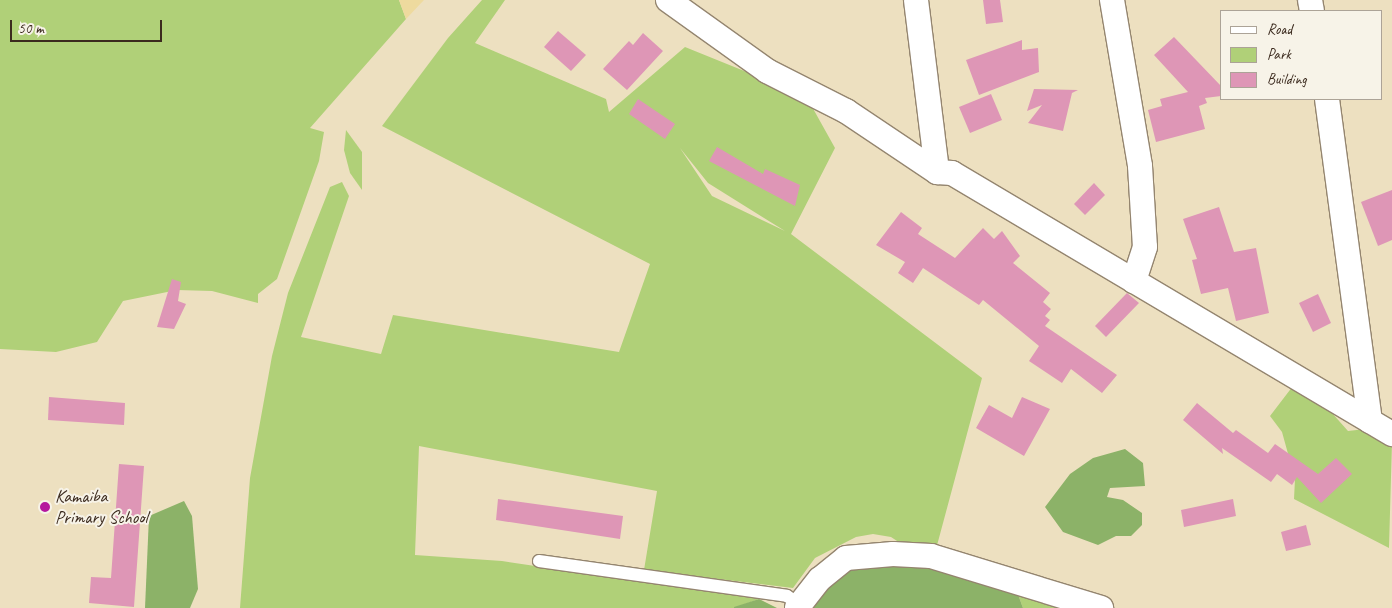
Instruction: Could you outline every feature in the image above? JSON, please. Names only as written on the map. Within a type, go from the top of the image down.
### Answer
[{"type":"street","points":[[668,0],[767,71],[846,111],[937,172],[952,173],[1392,434]]},
{"type":"street","points":[[916,0],[937,172]]},
{"type":"street","points":[[1112,0],[1140,175],[1145,247],[1134,281]]},
{"type":"street","points":[[1327,100],[1370,421]]},
{"type":"street","points":[[798,606],[820,579],[846,558],[893,554],[931,556],[1101,608]]},
{"type":"lane","points":[[539,561],[787,596],[798,606]]},
{"type":"green space","points":[[0,0],[399,0],[406,19],[310,128],[324,132],[319,161],[277,279],[258,294],[258,303],[212,291],[177,290],[123,301],[97,342],[56,352],[0,349]]},
{"type":"green space","points":[[482,0],[505,0],[475,43],[606,99],[609,112],[685,47],[806,96],[835,148],[791,234],[982,378],[932,564],[891,537],[873,534],[856,537],[815,558],[793,588],[644,570],[657,491],[419,446],[415,555],[502,561],[759,599],[734,608],[240,608],[250,478],[272,356],[288,293],[330,187],[342,182],[349,196],[301,337],[381,354],[393,315],[619,352],[650,264],[382,126],[448,38]],"holes":[[[680,148],[708,183],[785,231],[712,196]]]},
{"type":"green space","points":[[346,130],[362,152],[362,190],[350,173],[344,150]]},
{"type":"green space","points":[[1296,382],[1315,394],[1348,431],[1374,428],[1392,442],[1389,548],[1294,499],[1295,479],[1282,432],[1270,416]]},
{"type":"green space","points":[[1125,449],[1143,463],[1145,486],[1110,488],[1107,497],[1123,500],[1142,513],[1142,525],[1131,536],[1116,536],[1098,545],[1063,532],[1045,507],[1070,474],[1093,458]]},
{"type":"green space","points":[[184,501],[192,516],[198,589],[190,608],[145,608],[149,516]]},
{"type":"green space","points":[[859,559],[918,564],[1016,589],[1023,608],[801,608]]},
{"type":"green space","points":[[1016,589],[1058,608],[1023,608]]},
{"type":"green space","points":[[759,599],[777,608],[734,608],[734,607]]},
{"type":"sand","points":[[399,0],[424,0],[406,19]]},
{"type":"building","points":[[983,0],[1000,0],[1003,22],[986,24]]},
{"type":"building","points":[[558,31],[586,55],[571,71],[544,47]]},
{"type":"building","points":[[643,33],[663,51],[627,90],[603,69],[629,41],[633,45]]},
{"type":"building","points":[[1174,37],[1220,85],[1220,96],[1205,98],[1207,103],[1199,106],[1205,129],[1156,142],[1148,110],[1162,106],[1160,99],[1188,92],[1154,55]]},
{"type":"building","points":[[1022,40],[1022,50],[1038,48],[1039,72],[979,95],[966,60]]},
{"type":"building","points":[[1034,89],[1078,90],[1072,93],[1063,131],[1028,123],[1042,105],[1027,111]]},
{"type":"building","points":[[991,94],[1002,120],[970,133],[959,107]]},
{"type":"building","points":[[638,99],[675,124],[665,139],[629,114]]},
{"type":"building","points":[[717,147],[763,174],[765,169],[800,185],[795,206],[709,161]]},
{"type":"building","points":[[1094,183],[1105,195],[1085,215],[1074,204]]},
{"type":"building","points":[[1392,190],[1392,240],[1378,246],[1361,202]]},
{"type":"building","points":[[1219,207],[1234,252],[1256,248],[1269,313],[1236,321],[1228,288],[1201,294],[1192,260],[1197,259],[1183,219]]},
{"type":"building","points":[[901,212],[922,228],[918,234],[955,258],[983,228],[994,239],[1002,231],[1020,256],[1013,263],[1050,293],[1043,302],[1051,309],[1045,316],[1050,320],[1045,326],[1117,375],[1102,393],[1071,369],[1062,383],[1029,361],[1039,346],[983,300],[979,305],[923,268],[913,283],[898,273],[905,262],[876,245]]},
{"type":"building","points":[[172,279],[181,282],[178,301],[186,304],[174,329],[157,327]]},
{"type":"building","points":[[1127,293],[1139,303],[1106,337],[1095,326]]},
{"type":"building","points":[[1318,294],[1331,323],[1313,332],[1299,303]]},
{"type":"building","points":[[49,397],[125,403],[124,425],[48,420]]},
{"type":"building","points":[[1022,397],[1050,409],[1024,456],[976,428],[989,405],[1012,418]]},
{"type":"building","points":[[1197,403],[1233,433],[1236,430],[1268,453],[1275,444],[1318,474],[1336,458],[1352,474],[1321,503],[1297,477],[1292,485],[1277,474],[1271,482],[1222,448],[1223,454],[1183,420]]},
{"type":"building","points":[[119,464],[144,466],[134,607],[89,603],[91,577],[111,578]]},
{"type":"building","points":[[498,499],[623,516],[620,539],[496,520]]},
{"type":"building","points":[[1233,499],[1236,516],[1184,527],[1181,510]]},
{"type":"building","points":[[1306,525],[1311,545],[1286,551],[1281,532]]},
{"type":"place","name":"Kamaiba Primary School","points":[[45,507]]}]
